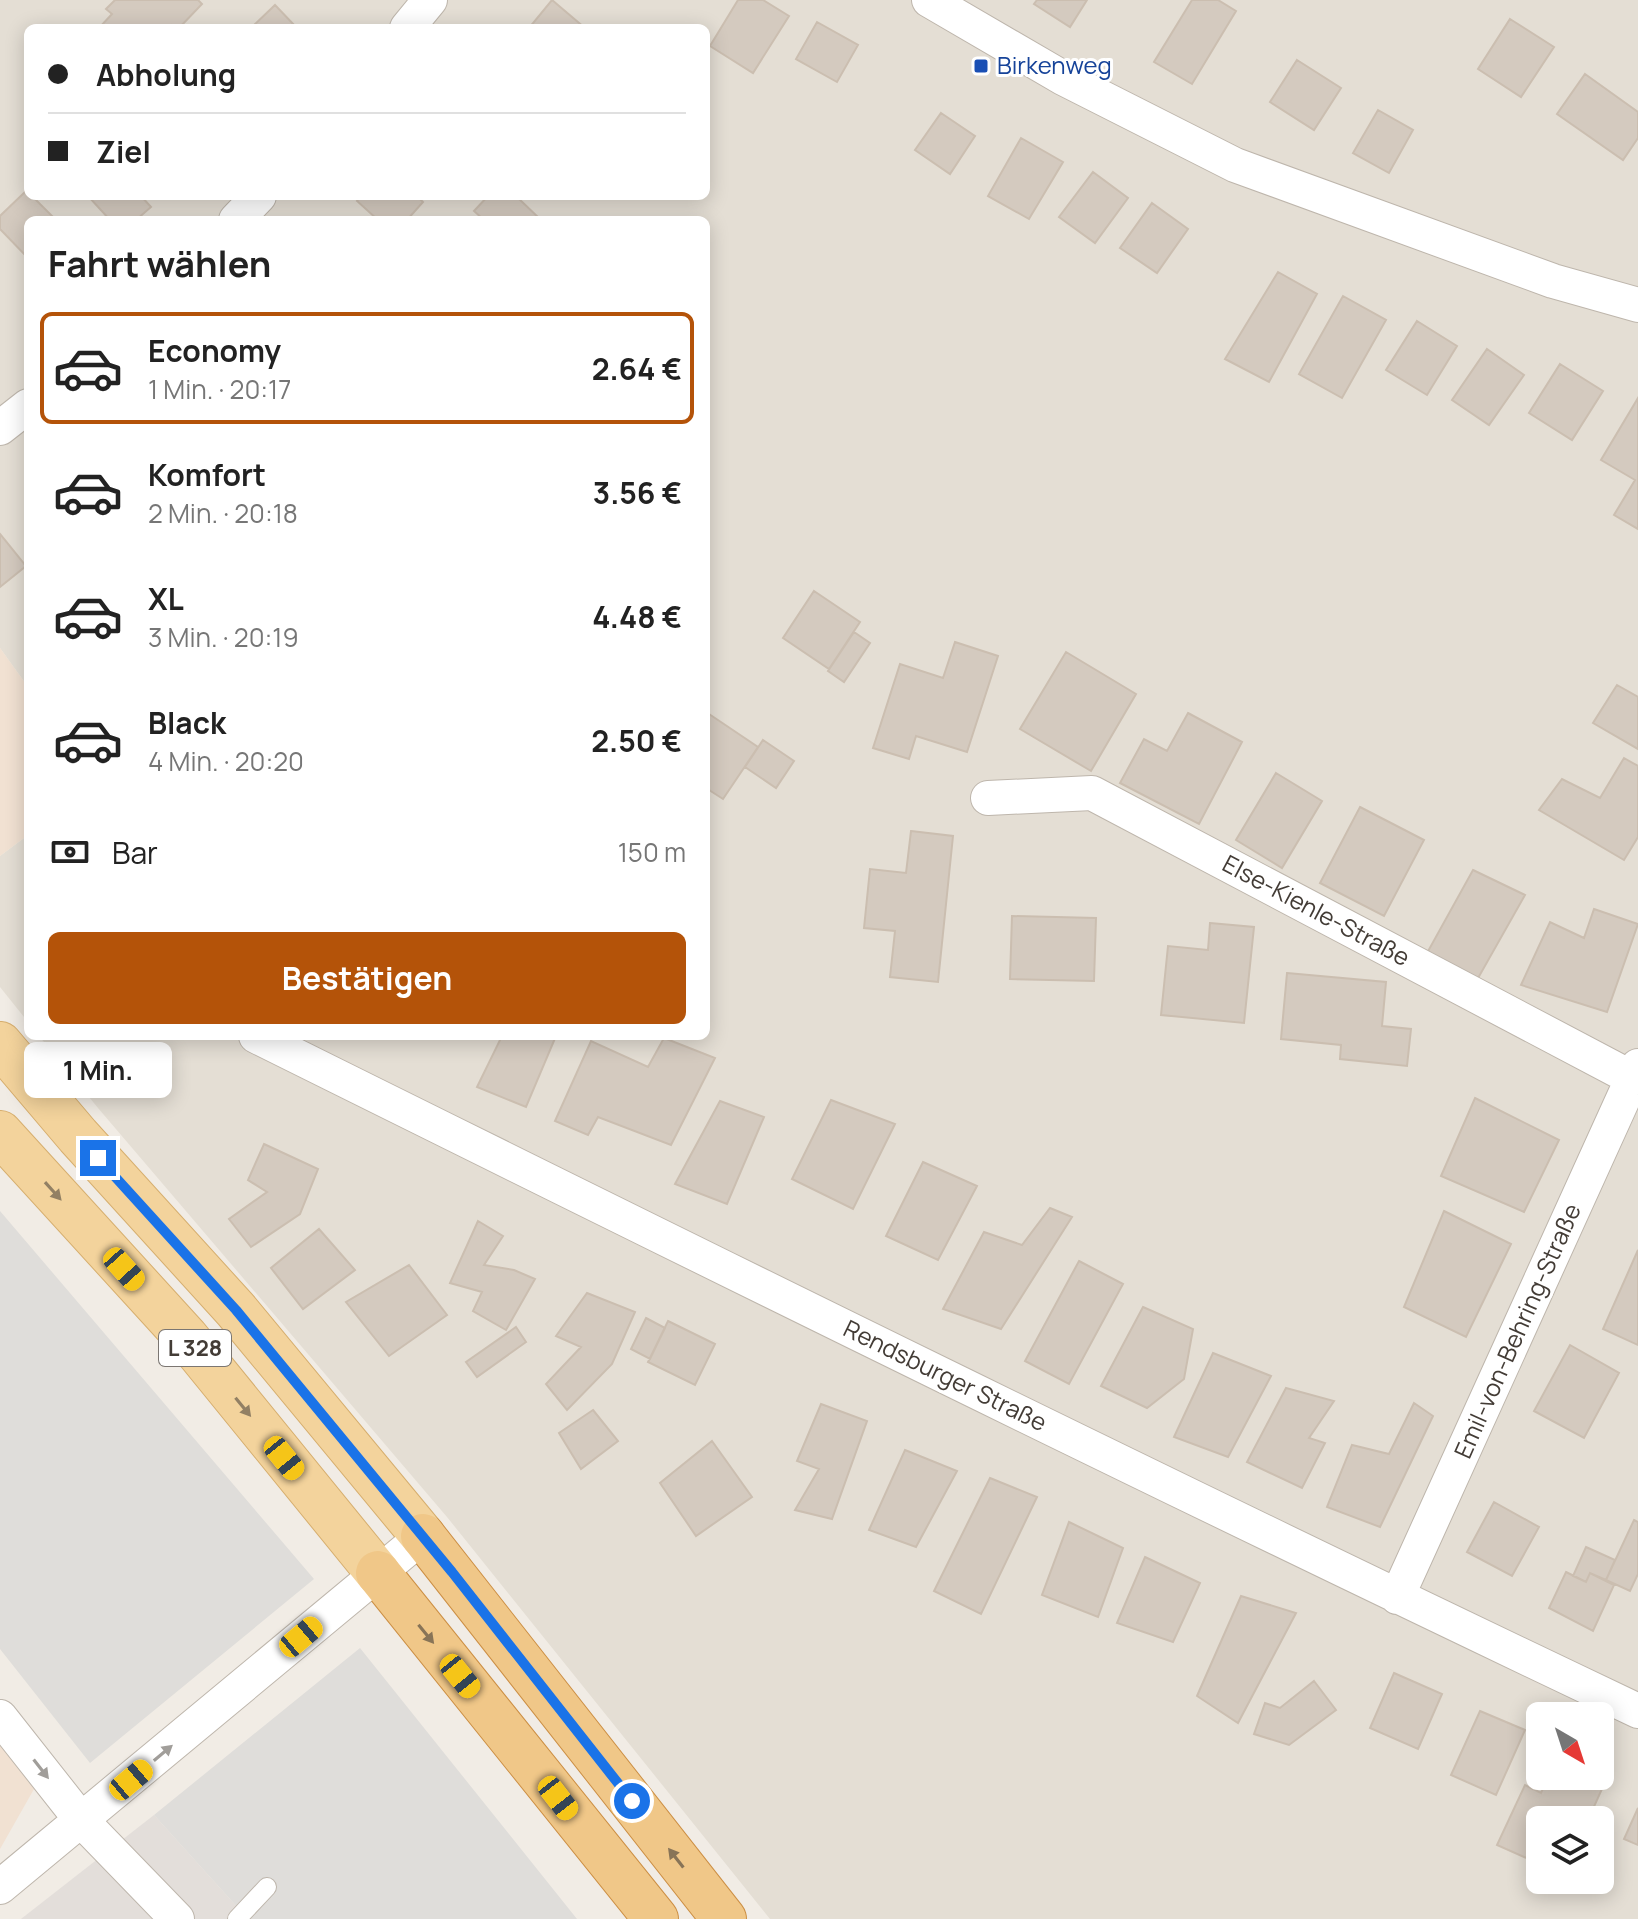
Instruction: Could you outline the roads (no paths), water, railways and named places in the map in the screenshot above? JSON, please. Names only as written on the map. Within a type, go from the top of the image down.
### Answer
[{"type":"highway","name":"L 328","points":[[423,1536],[724,1919]]},
{"type":"highway","name":"L 328","points":[[378,1573],[656,1919]]},
{"type":"main road","name":"L 328","points":[[0,1044],[78,1136],[236,1310],[423,1536]]},
{"type":"main road","name":"L 328","points":[[0,1133],[186,1337],[378,1573]]},
{"type":"street","points":[[410,24],[430,0]]},
{"type":"street","points":[[929,0],[1063,78],[1235,165],[1553,281],[1638,305]]},
{"type":"street","points":[[240,216],[255,200]]},
{"type":"street","points":[[0,428],[24,409]]},
{"type":"street","name":"Else-Kienle-Straße","points":[[988,798],[1092,793],[1635,1072]]},
{"type":"street","name":"Rendsburger Straße","points":[[264,1040],[751,1282],[1638,1711]]},
{"type":"street","name":"Emil-von-Behring-Straße","points":[[1397,1597],[1635,1072]]},
{"type":"street","points":[[0,1887],[423,1536]]},
{"type":"street","points":[[0,1717],[82,1821],[177,1919]]},
{"type":"lane","points":[[237,1919],[267,1887]]},
{"type":"place","name":"Birkenweg","points":[[981,66]]}]
